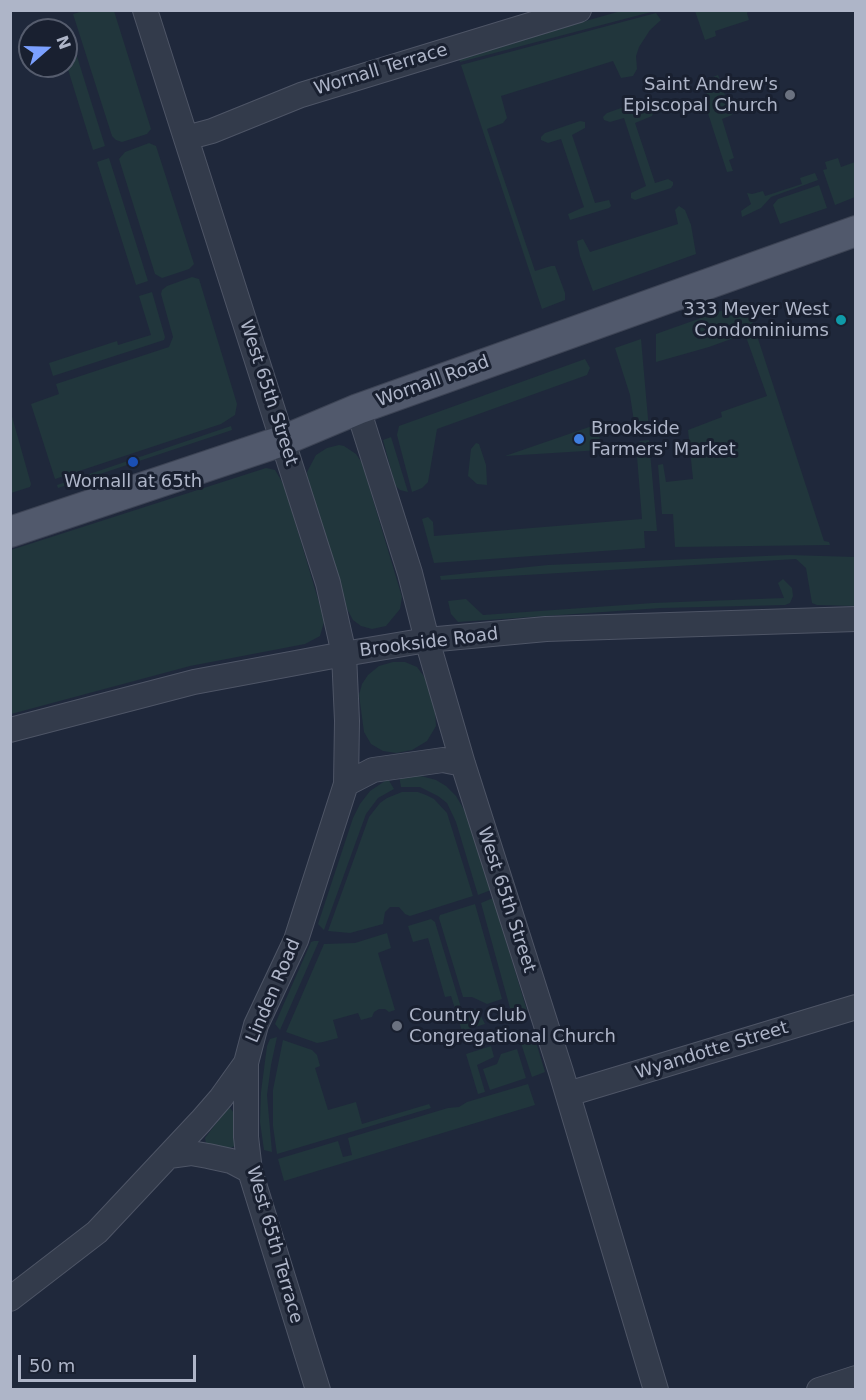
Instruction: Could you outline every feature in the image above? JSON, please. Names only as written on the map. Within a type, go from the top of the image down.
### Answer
[{"type":"main road","name":"Wornall Road","points":[[10,532],[282,441],[358,409],[855,231]]},
{"type":"street","name":"West 65th Street","points":[[145,10],[328,583],[344,654],[347,721],[346,784]]},
{"type":"street","name":"Wornall Terrace","points":[[186,138],[301,96],[579,10]]},
{"type":"street","name":"West 65th Street","points":[[358,409],[406,562],[426,640],[463,764],[568,1094],[657,1389]]},
{"type":"street","name":"Brookside Road","points":[[10,730],[194,682],[426,640],[546,629],[855,620]]},
{"type":"street","points":[[346,784],[373,770],[443,760],[463,764]]},
{"type":"street","name":"Linden Road","points":[[10,1299],[97,1232],[221,1098],[246,1063],[256,1025],[296,940],[346,784]]},
{"type":"street","name":"Wyandotte Street","points":[[568,1094],[855,1007]]},
{"type":"street","name":"West 65th Terrace","points":[[246,1063],[246,1137],[250,1171],[318,1389]]},
{"type":"street","points":[[169,1156],[191,1154],[208,1156],[231,1161],[250,1171]]},
{"type":"street","points":[[819,1389],[855,1378]]},
{"type":"green space","points":[[84,11],[114,11],[151,129],[147,134],[122,142],[112,136],[78,30],[78,18],[74,18],[73,14]]},
{"type":"green space","points":[[621,11],[655,11],[460,62],[458,57]]},
{"type":"green space","points":[[695,11],[748,11],[749,20],[715,31],[716,36],[705,40]]},
{"type":"green space","points":[[656,13],[661,20],[650,30],[639,47],[636,56],[637,69],[633,76],[621,78],[613,61],[501,96],[507,118],[503,123],[487,129],[535,271],[555,266],[565,293],[565,300],[542,309],[461,65]]},
{"type":"green space","points":[[78,60],[105,146],[93,150],[71,78],[78,78]]},
{"type":"green space","points":[[718,75],[732,115],[722,119],[734,158],[729,160],[733,171],[727,172],[704,101],[713,77]]},
{"type":"green space","points":[[638,102],[647,106],[653,113],[652,116],[635,123],[655,183],[668,179],[673,182],[673,185],[671,188],[635,200],[631,198],[631,193],[646,186],[624,118],[610,122],[604,120],[603,117],[607,113]]},
{"type":"green space","points":[[580,121],[585,122],[585,128],[572,135],[595,203],[609,200],[611,206],[570,220],[568,214],[584,207],[561,139],[548,143],[541,140],[541,137],[545,133]]},
{"type":"green space","points":[[149,143],[156,146],[194,264],[189,269],[162,278],[155,274],[119,159],[125,152]]},
{"type":"green space","points":[[109,158],[148,281],[136,285],[97,162]]},
{"type":"green space","points":[[838,158],[841,167],[855,162],[855,197],[835,205],[823,170],[827,169],[825,162]]},
{"type":"green space","points":[[815,173],[818,180],[771,197],[761,208],[742,217],[741,211],[751,204],[747,193],[763,191],[765,196],[802,184],[800,178]]},
{"type":"green space","points":[[819,185],[827,208],[780,224],[773,205],[778,199]]},
{"type":"green space","points":[[679,206],[685,210],[691,225],[696,254],[593,291],[577,241],[583,239],[590,252],[678,224],[675,210]]},
{"type":"green space","points":[[192,277],[199,279],[237,404],[235,415],[221,424],[55,479],[31,404],[59,394],[56,384],[169,347],[173,337],[161,294],[162,290]]},
{"type":"green space","points":[[152,292],[164,340],[53,376],[49,363],[117,341],[118,345],[151,335],[139,296]]},
{"type":"green space","points":[[746,302],[824,541],[829,542],[830,545],[675,547],[673,514],[662,514],[658,465],[663,464],[666,482],[693,479],[688,430],[722,417],[721,412],[767,396],[745,334],[656,362],[656,334]]},
{"type":"green space","points":[[641,339],[649,430],[639,431],[635,428],[630,395],[615,348]]},
{"type":"green space","points":[[585,359],[590,368],[587,375],[437,429],[428,482],[422,488],[412,492],[397,435],[399,426]]},
{"type":"green space","points":[[11,413],[31,484],[30,487],[11,493]]},
{"type":"green space","points":[[598,424],[601,450],[505,456]]},
{"type":"green space","points":[[231,426],[232,430],[58,488],[57,485]]},
{"type":"green space","points":[[391,437],[408,492],[400,490],[395,485],[383,440]]},
{"type":"green space","points":[[649,440],[657,531],[644,531],[645,548],[434,563],[422,519],[428,517],[433,522],[434,536],[642,519],[636,444]]},
{"type":"green space","points":[[476,443],[479,444],[486,465],[487,485],[477,484],[468,476],[471,449]]},
{"type":"green space","points":[[339,445],[356,454],[362,463],[402,597],[400,609],[386,626],[372,629],[361,626],[353,620],[347,609],[309,485],[307,472],[316,455],[327,448]]},
{"type":"green space","points":[[266,468],[275,470],[284,485],[321,609],[324,622],[320,636],[305,644],[190,666],[11,714],[11,550]]},
{"type":"green space","points":[[789,555],[855,557],[855,606],[812,603],[806,568],[796,559],[441,580],[440,576],[548,565]]},
{"type":"green space","points":[[783,579],[792,588],[793,596],[790,603],[785,605],[661,608],[458,622],[451,614],[448,601],[466,599],[483,615],[653,603],[784,598],[778,583]]},
{"type":"green space","points":[[393,662],[405,662],[417,667],[426,679],[434,699],[436,726],[427,741],[412,750],[396,753],[383,751],[371,744],[364,732],[359,695],[368,675],[379,666]]},
{"type":"green space","points":[[399,776],[421,776],[436,780],[456,796],[469,818],[491,890],[478,895],[456,822],[447,803],[420,787],[401,787]]},
{"type":"green space","points":[[388,779],[394,789],[378,798],[366,814],[324,930],[318,924],[353,818],[370,791]]},
{"type":"green space","points":[[402,792],[418,792],[426,795],[434,799],[447,813],[473,896],[410,916],[399,907],[390,907],[385,912],[383,924],[350,933],[328,931],[369,817],[380,803]]},
{"type":"green space","points":[[493,898],[528,1014],[513,1019],[481,903]]},
{"type":"green space","points":[[475,904],[502,999],[487,1004],[472,997],[463,997],[439,918],[440,915]]},
{"type":"green space","points":[[431,919],[435,922],[462,1011],[478,1010],[485,1024],[462,1031],[451,996],[445,997],[428,938],[413,942],[408,926]]},
{"type":"green space","points":[[387,933],[391,948],[378,953],[395,1010],[389,1012],[379,1009],[372,1017],[361,1020],[358,1013],[333,1020],[338,1038],[323,1042],[317,1043],[286,1032],[324,944],[355,943]]},
{"type":"green space","points":[[319,941],[280,1030],[275,1024],[311,942]]},
{"type":"green space","points":[[533,1032],[545,1072],[532,1077],[519,1037]]},
{"type":"green space","points":[[277,1037],[267,1095],[272,1152],[264,1150],[260,1122],[261,1092],[267,1046],[270,1039]]},
{"type":"green space","points":[[283,1040],[312,1050],[317,1055],[320,1066],[315,1068],[328,1110],[356,1102],[362,1124],[429,1104],[431,1108],[277,1154],[273,1126],[273,1090]]},
{"type":"green space","points":[[491,1046],[494,1057],[477,1065],[485,1092],[478,1094],[466,1054]]},
{"type":"green space","points":[[517,1049],[526,1078],[490,1090],[483,1069],[497,1064],[501,1054]]},
{"type":"green space","points":[[528,1084],[535,1105],[284,1181],[278,1159],[338,1141],[343,1157],[352,1155],[348,1138],[448,1108],[459,1107],[467,1102]]},
{"type":"green space","points":[[230,1108],[234,1113],[235,1146],[230,1148],[206,1144],[205,1138]]},
{"type":"place","name":"Saint Andrew's Episcopal Church","points":[[790,95]]},
{"type":"place","name":"333 Meyer West Condominiums","points":[[841,320]]},
{"type":"place","name":"Brookside Farmers' Market","points":[[579,439]]},
{"type":"place","name":"Wornall at 65th","points":[[133,462]]},
{"type":"place","name":"Country Club Congregational Church","points":[[397,1026]]}]
